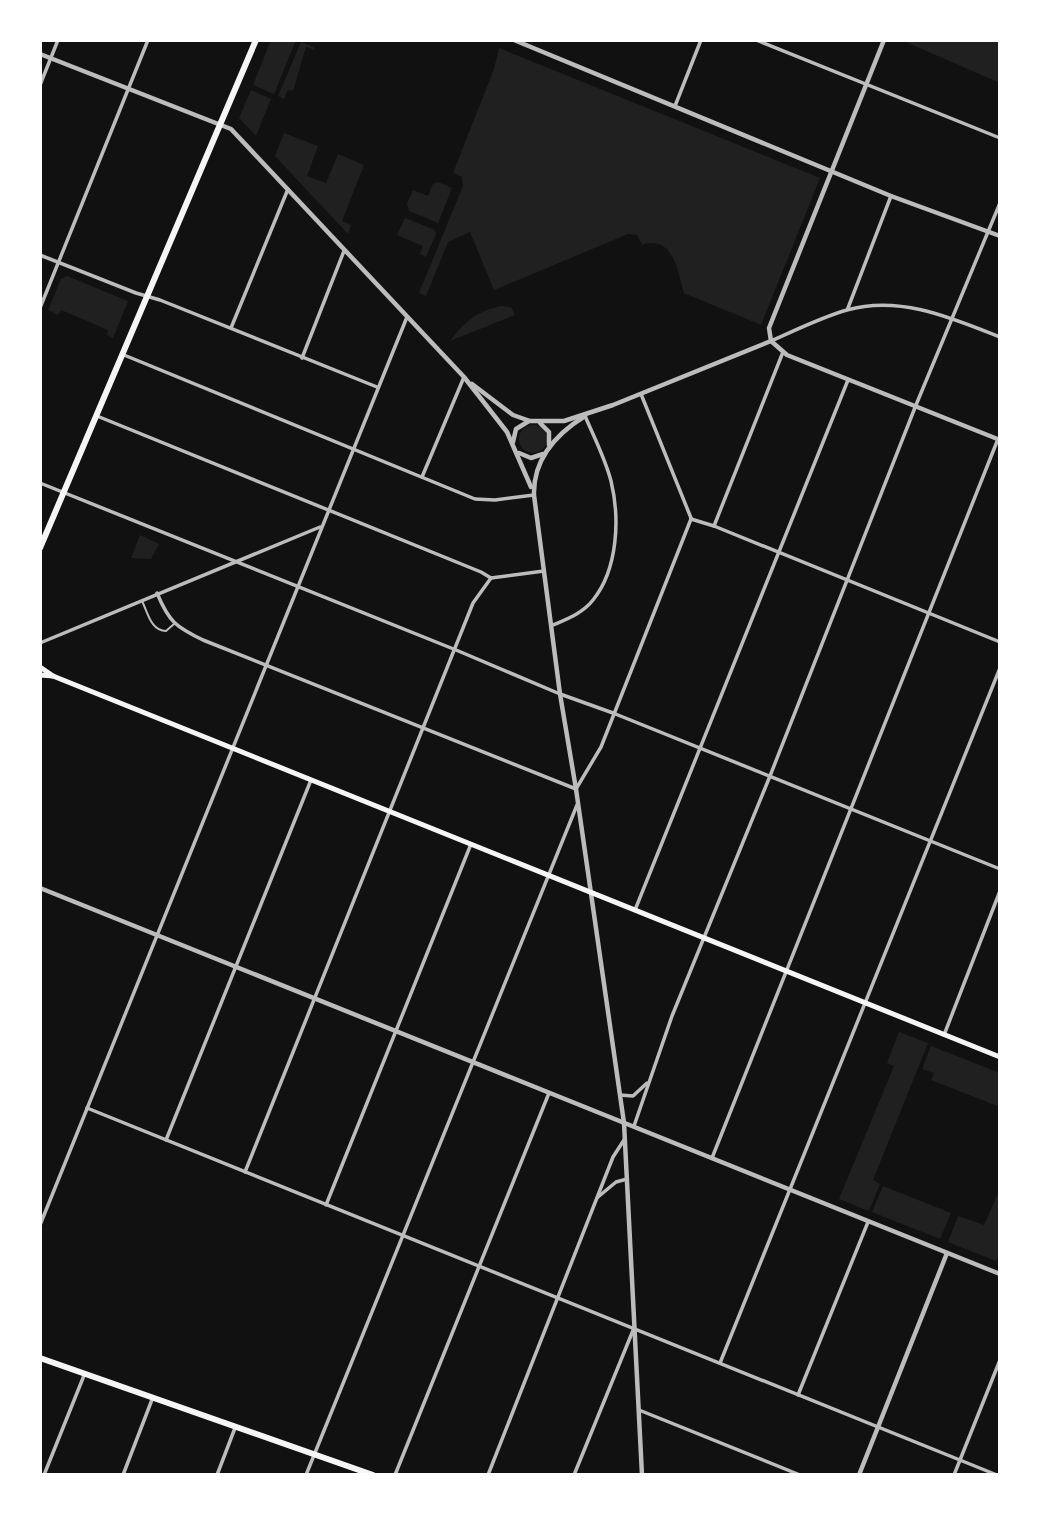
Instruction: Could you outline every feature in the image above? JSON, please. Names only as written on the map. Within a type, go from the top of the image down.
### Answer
[{"type":"main road","points":[[40,548],[257,40]]},
{"type":"main road","points":[[40,667],[53,676],[1000,1057]]},
{"type":"main road","points":[[40,675],[53,676]]},
{"type":"main road","points":[[40,1358],[373,1475]]},
{"type":"street","points":[[40,85],[58,40]]},
{"type":"street","points":[[40,308],[148,40]]},
{"type":"street","points":[[676,106],[701,40]]},
{"type":"street","points":[[756,40],[1000,138]]},
{"type":"street","points":[[712,1158],[999,440],[783,352],[771,341],[769,328],[884,40]]},
{"type":"street","points":[[516,41],[891,196],[1000,236]]},
{"type":"street","points":[[40,54],[231,129],[464,377],[498,419],[515,447],[534,495]]},
{"type":"street","points":[[230,328],[288,189]]},
{"type":"street","points":[[848,309],[891,196]]},
{"type":"street","points":[[634,1126],[704,938],[916,405],[1000,203]]},
{"type":"street","points":[[302,358],[344,251]]},
{"type":"street","points":[[40,255],[378,387]]},
{"type":"street","points":[[585,416],[555,422],[531,421],[516,429],[515,447],[523,456],[541,456],[565,428],[585,416],[848,309],[908,306],[953,318],[1000,337]]},
{"type":"street","points":[[40,1225],[408,315]]},
{"type":"street","points":[[714,526],[783,352]]},
{"type":"street","points":[[123,355],[475,499],[484,501],[534,495]]},
{"type":"street","points":[[464,377],[506,411],[541,423],[550,437],[536,474],[534,495],[560,694],[624,1123],[642,1475]]},
{"type":"street","points":[[422,477],[464,377]]},
{"type":"street","points":[[635,910],[849,378]]},
{"type":"street","points":[[576,789],[601,747],[691,519],[641,394]]},
{"type":"street","points":[[97,416],[491,578],[544,570]]},
{"type":"street","points":[[552,625],[578,613],[592,601],[611,563],[615,521],[611,482],[585,416]]},
{"type":"street","points":[[40,483],[1000,869]]},
{"type":"street","points":[[691,519],[1000,642]]},
{"type":"street","points":[[40,643],[321,527]]},
{"type":"street","points":[[245,1172],[473,603],[491,578]]},
{"type":"street","points":[[158,593],[174,624],[210,643],[576,789]]},
{"type":"street","points":[[720,1363],[1000,668]]},
{"type":"street","points":[[166,1140],[311,780]]},
{"type":"street","points":[[306,1475],[577,805]]},
{"type":"street","points":[[326,1205],[471,844]]},
{"type":"street","points":[[40,888],[1000,1274]]},
{"type":"street","points":[[944,1035],[1000,891]]},
{"type":"street","points":[[620,1095],[633,1096],[649,1081]]},
{"type":"street","points":[[395,1475],[549,1093]]},
{"type":"street","points":[[87,1108],[996,1475]]},
{"type":"street","points":[[488,1475],[613,1157],[625,1138]]},
{"type":"street","points":[[597,1198],[616,1182],[627,1179]]},
{"type":"street","points":[[798,1395],[868,1222]]},
{"type":"street","points":[[859,1475],[947,1253]]},
{"type":"street","points":[[574,1475],[634,1328]]},
{"type":"street","points":[[954,1475],[1000,1360]]},
{"type":"street","points":[[44,1475],[85,1373]]},
{"type":"street","points":[[123,1475],[153,1398]]},
{"type":"street","points":[[638,1409],[800,1475]]},
{"type":"street","points":[[217,1475],[235,1428]]},
{"type":"lane","points":[[142,600],[154,627],[166,631],[174,624]]},
{"type":"shaded area","points":[[271,40],[296,40],[274,94],[253,85]]},
{"type":"shaded area","points":[[901,40],[996,40],[1000,42],[1000,83]]},
{"type":"shaded area","points":[[301,42],[314,47],[315,50],[306,47],[293,91],[288,90],[284,99],[278,96]]},
{"type":"shaded area","points":[[499,48],[820,178],[761,325],[684,293],[676,266],[667,250],[652,243],[642,245],[637,235],[628,234],[494,290],[470,232],[448,242],[426,296],[419,293],[463,186],[462,177],[453,173],[494,69]]},
{"type":"shaded area","points":[[251,90],[271,99],[256,136],[239,118]]},
{"type":"shaded area","points":[[284,133],[318,146],[307,176],[326,183],[338,154],[364,165],[342,221],[351,225],[348,234],[275,156]]},
{"type":"shaded area","points":[[438,182],[452,188],[438,223],[409,211],[407,204],[413,190],[428,196],[433,184]]},
{"type":"shaded area","points":[[405,218],[435,230],[436,234],[426,257],[420,254],[423,246],[397,235]]},
{"type":"shaded area","points":[[67,276],[128,301],[113,338],[107,335],[108,330],[61,310],[58,315],[48,310],[61,279]]},
{"type":"shaded area","points":[[501,306],[511,307],[515,315],[450,341],[472,318]]},
{"type":"shaded area","points":[[533,425],[543,429],[547,439],[543,449],[533,453],[523,449],[519,439],[523,429]]},
{"type":"shaded area","points":[[140,535],[159,544],[151,559],[131,558]]},
{"type":"shaded area","points":[[899,1032],[928,1043],[873,1180],[880,1184],[869,1211],[839,1199],[894,1066],[887,1063]]},
{"type":"shaded area","points":[[931,1046],[1000,1073],[1000,1107],[931,1080],[934,1073],[922,1069]]},
{"type":"shaded area","points":[[883,1186],[951,1213],[940,1239],[872,1212]]},
{"type":"shaded area","points":[[1000,1189],[1000,1253],[996,1261],[948,1242],[958,1216],[984,1225]]}]
